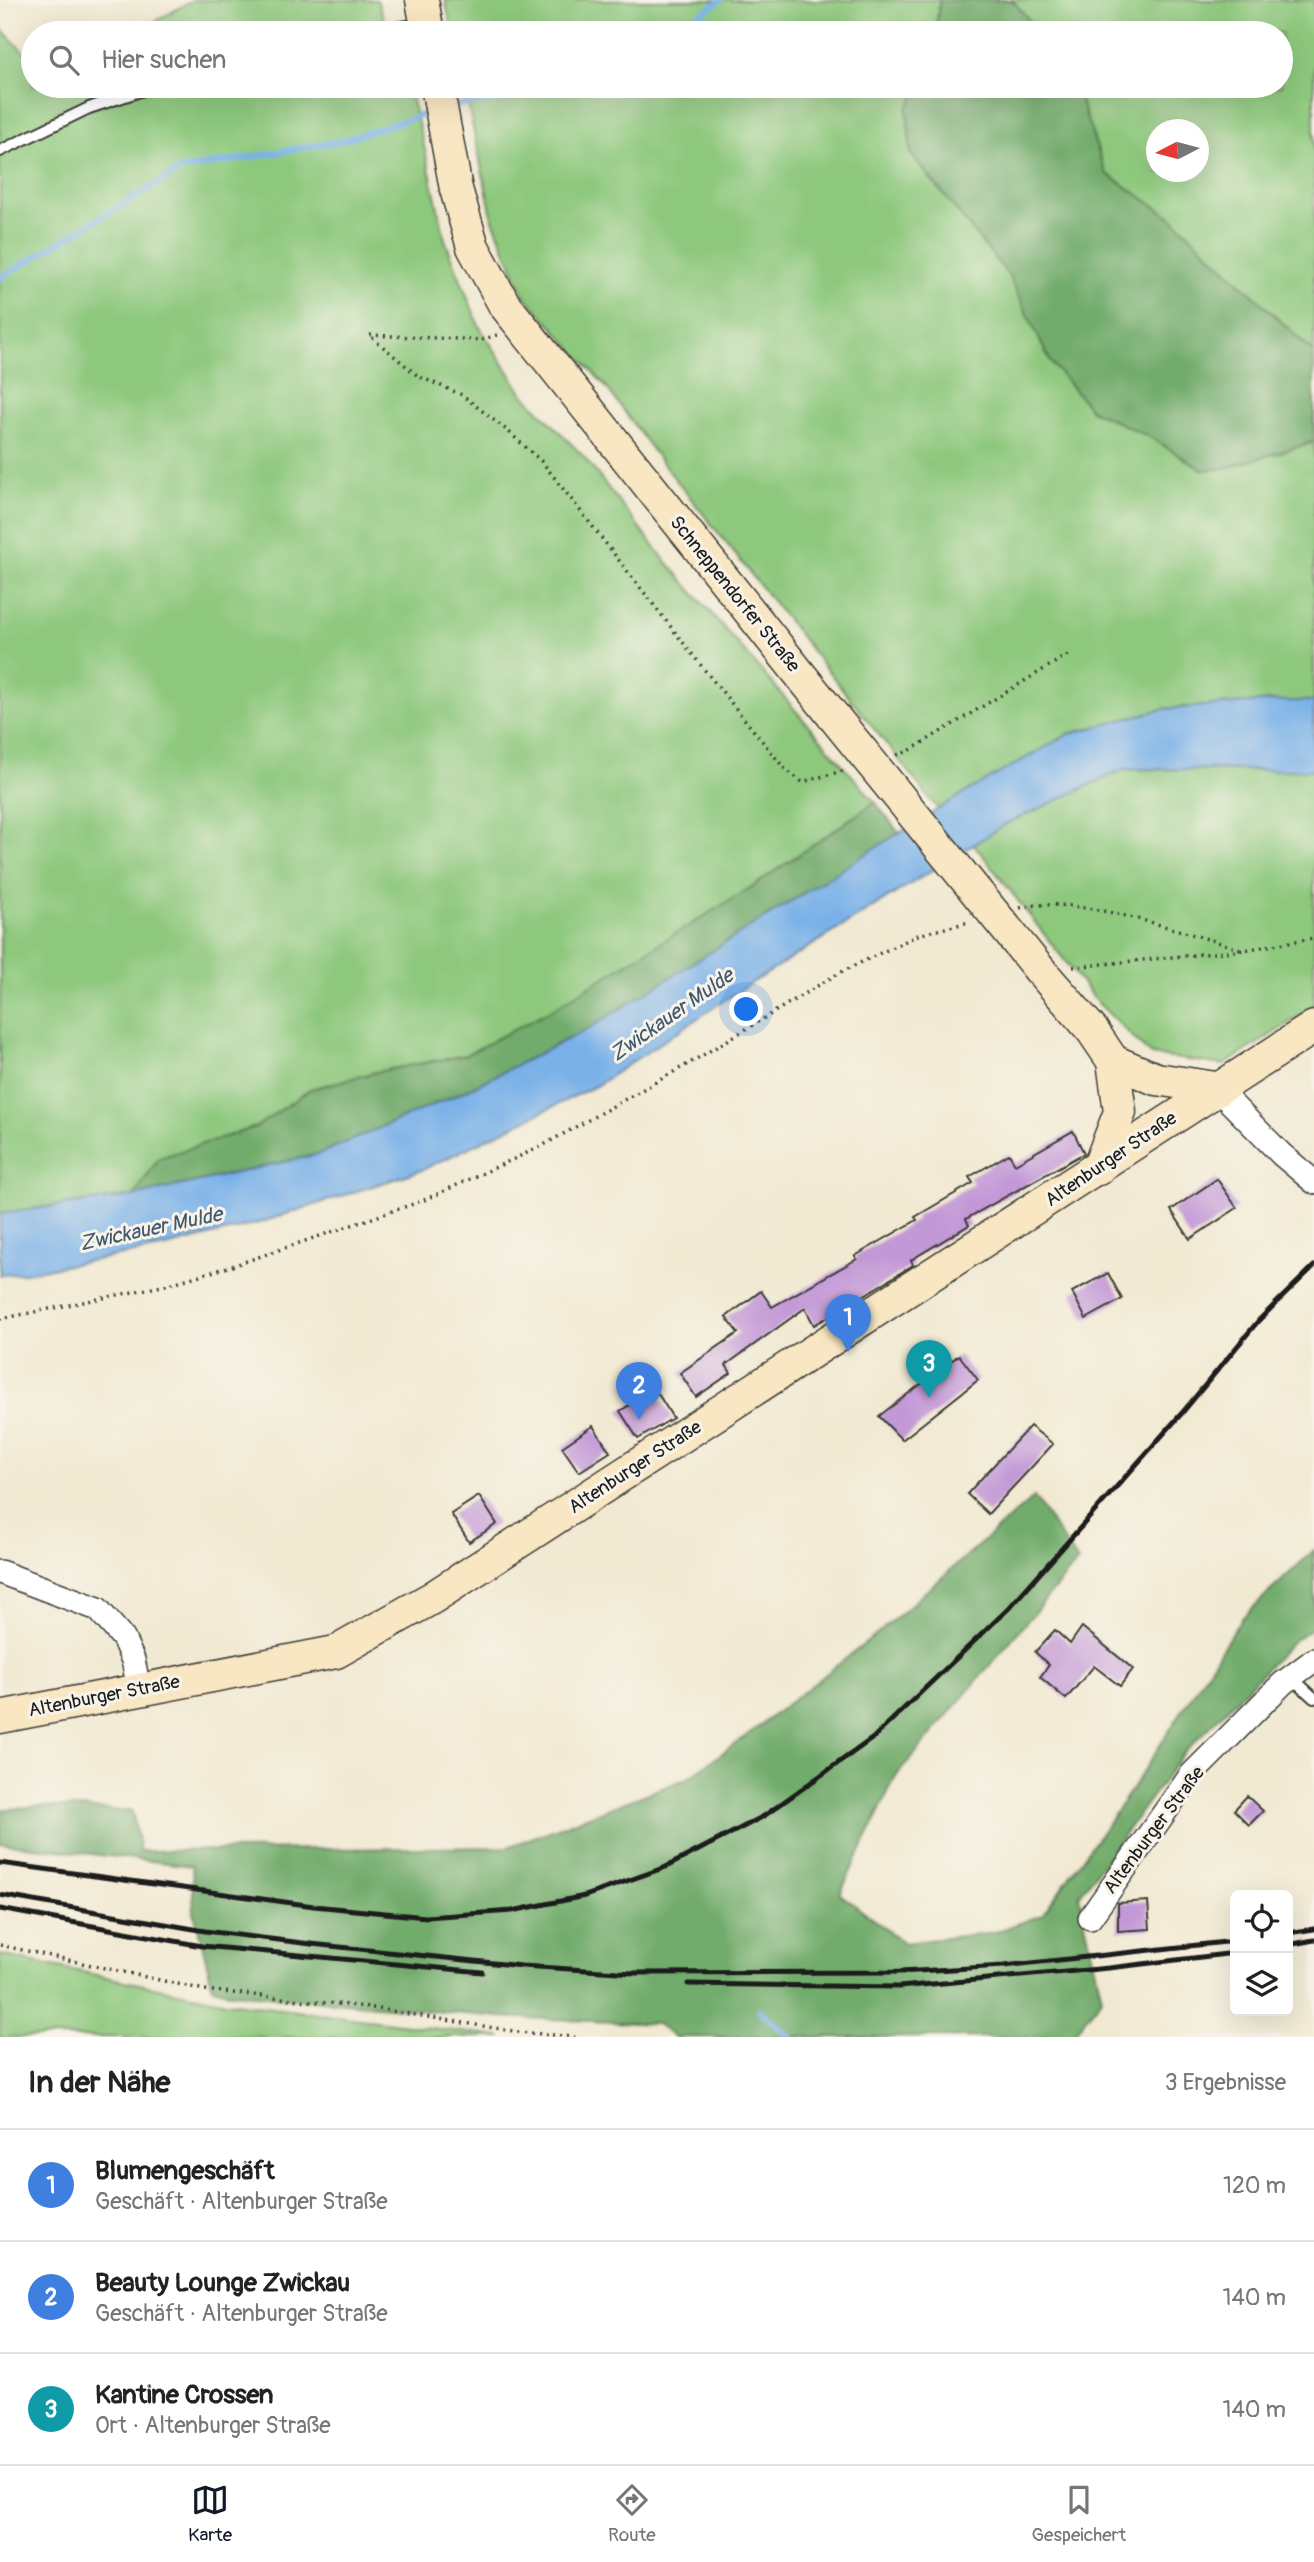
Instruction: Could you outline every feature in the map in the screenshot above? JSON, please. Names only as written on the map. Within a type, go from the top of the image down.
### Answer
[{"type":"street","name":"Schneppendorfer Straße","points":[[439,98],[456,189],[473,247],[504,304],[834,717],[1092,1030],[1112,1061],[1120,1112],[1098,1169]]},
{"type":"street","name":"Altenburger Straße","points":[[0,1717],[336,1652],[432,1598],[1314,1027]]},
{"type":"street","points":[[1112,1061],[1156,1079],[1216,1088],[1281,1154],[1314,1182]]},
{"type":"street","points":[[0,1572],[98,1609],[123,1638],[133,1660],[139,1688]]},
{"type":"street","name":"Altenburger Straße","points":[[1090,1918],[1191,1775],[1291,1677],[1314,1660]]},
{"type":"lane","points":[[0,151],[89,108],[119,98]]},
{"type":"lane","points":[[1291,1677],[1314,1698]]},
{"type":"path","points":[[522,327],[481,340],[369,335],[418,376],[461,395],[509,432],[542,463],[784,768],[802,782],[849,768]]},
{"type":"path","points":[[885,758],[909,751],[1069,654]]},
{"type":"path","points":[[1034,904],[1091,909],[1244,950]]},
{"type":"path","points":[[0,1319],[162,1286],[232,1266],[422,1200],[540,1147],[688,1064],[839,973],[918,935]]},
{"type":"path","points":[[1040,969],[1244,950],[1314,938]]},
{"type":"path","points":[[0,1945],[205,1990],[367,2007],[519,2032],[576,2037]]},
{"type":"green space","points":[[193,0],[377,0],[385,21],[156,21]]},
{"type":"green space","points":[[445,0],[940,0],[937,21],[450,21]]},
{"type":"green space","points":[[940,0],[1012,0],[1030,21],[937,21]]},
{"type":"green space","points":[[1012,0],[1314,0],[1314,353],[1171,217],[1106,173],[1079,98],[1293,98],[1293,21],[1030,21]]},
{"type":"green space","points":[[0,28],[21,49],[21,98],[411,98],[445,240],[479,326],[523,394],[582,455],[665,560],[875,802],[755,885],[551,1010],[466,1055],[376,1072],[311,1089],[256,1127],[159,1158],[134,1196],[0,1213]]},
{"type":"green space","points":[[467,98],[914,98],[907,109],[911,154],[1009,276],[1050,361],[1091,410],[1148,436],[1203,470],[1225,468],[1314,442],[1314,701],[1163,709],[1069,734],[938,809],[653,451],[607,388],[524,295],[493,220]]},
{"type":"green space","points":[[914,98],[1079,98],[1106,173],[1171,217],[1314,353],[1314,442],[1225,468],[1203,470],[1148,436],[1091,410],[1050,361],[1009,276],[911,154],[907,109]]},
{"type":"green space","points":[[1124,769],[1314,770],[1314,1007],[1224,1065],[1151,1055],[1097,1002],[974,844],[1008,823]]},
{"type":"green space","points":[[875,802],[899,833],[590,1028],[463,1092],[319,1154],[134,1196],[159,1158],[256,1127],[311,1089],[376,1072],[466,1055],[551,1010],[755,885]]},
{"type":"green space","points":[[1034,1497],[1078,1561],[896,1776],[840,1894],[904,1943],[995,1932],[1042,1915],[1130,1792],[1241,1619],[1314,1550],[1314,1627],[1294,1640],[1183,1754],[1079,1896],[1102,1998],[1071,2037],[675,2037],[657,2024],[500,2017],[232,1993],[213,1988],[194,1912],[192,1866],[0,1843],[0,1810],[39,1806],[132,1811],[140,1851],[508,1847],[688,1778],[876,1635]]},
{"type":"green space","points":[[0,1955],[226,2002],[502,2037],[0,2037]]},
{"type":"water","name":"Zwickauer Mulde","points":[[1314,701],[1314,770],[1124,769],[1008,823],[731,996],[596,1086],[422,1170],[259,1223],[166,1247],[25,1273],[0,1275],[0,1213],[134,1196],[319,1154],[463,1092],[590,1028],[899,833],[1069,734],[1163,709]]},
{"type":"building","points":[[1073,1131],[1084,1153],[966,1219],[969,1225],[911,1260],[913,1265],[850,1304],[814,1325],[805,1308],[726,1365],[731,1373],[696,1397],[680,1373],[738,1333],[726,1317],[761,1291],[772,1307],[857,1259],[855,1256],[917,1220],[915,1217],[973,1183],[969,1177],[1009,1154],[1015,1164]]},
{"type":"building","points":[[1217,1179],[1237,1208],[1190,1239],[1171,1210]]},
{"type":"building","points":[[1108,1273],[1122,1299],[1086,1319],[1072,1292]]},
{"type":"building","points":[[959,1355],[978,1380],[902,1440],[879,1416]]},
{"type":"building","points":[[655,1389],[673,1418],[638,1439],[620,1411]]},
{"type":"building","points":[[593,1426],[610,1452],[579,1472],[562,1447]]},
{"type":"building","points":[[1030,1426],[1053,1444],[988,1514],[967,1494]]},
{"type":"building","points":[[479,1496],[497,1524],[469,1542],[451,1514]]},
{"type":"building","points":[[1082,1627],[1133,1669],[1120,1686],[1094,1666],[1066,1699],[1040,1677],[1049,1665],[1035,1652],[1055,1630],[1070,1644]]},
{"type":"building","points":[[1247,1796],[1263,1811],[1249,1825],[1234,1810]]},
{"type":"building","points":[[1148,1901],[1150,1929],[1118,1931],[1118,1903]]},
{"type":"waterway","points":[[689,21],[721,0]]},
{"type":"waterway","points":[[451,106],[509,98]]},
{"type":"waterway","points":[[0,278],[180,170],[340,141],[434,111]]},
{"type":"waterway","points":[[759,2010],[790,2037]]},
{"type":"railway","points":[[0,1863],[314,1906],[426,1917],[512,1911],[585,1896],[666,1867],[764,1816],[873,1738],[1009,1608],[1182,1413],[1259,1320],[1314,1266]]},
{"type":"railway","points":[[0,1895],[205,1931],[522,1966],[634,1973],[900,1972],[1004,1966],[1230,1942]]},
{"type":"railway","points":[[0,1909],[202,1946],[482,1972]]},
{"type":"railway","points":[[1293,1932],[1314,1929]]},
{"type":"railway","points":[[1293,1944],[1314,1940]]},
{"type":"railway","points":[[688,1984],[899,1987],[1109,1968],[1230,1954]]},
{"type":"place","name":"Blumengeschäft","points":[[848,1352]]},
{"type":"place","name":"Kantine Crossen","points":[[929,1398]]},
{"type":"place","name":"Beauty Lounge Zwickau","points":[[639,1420]]}]
